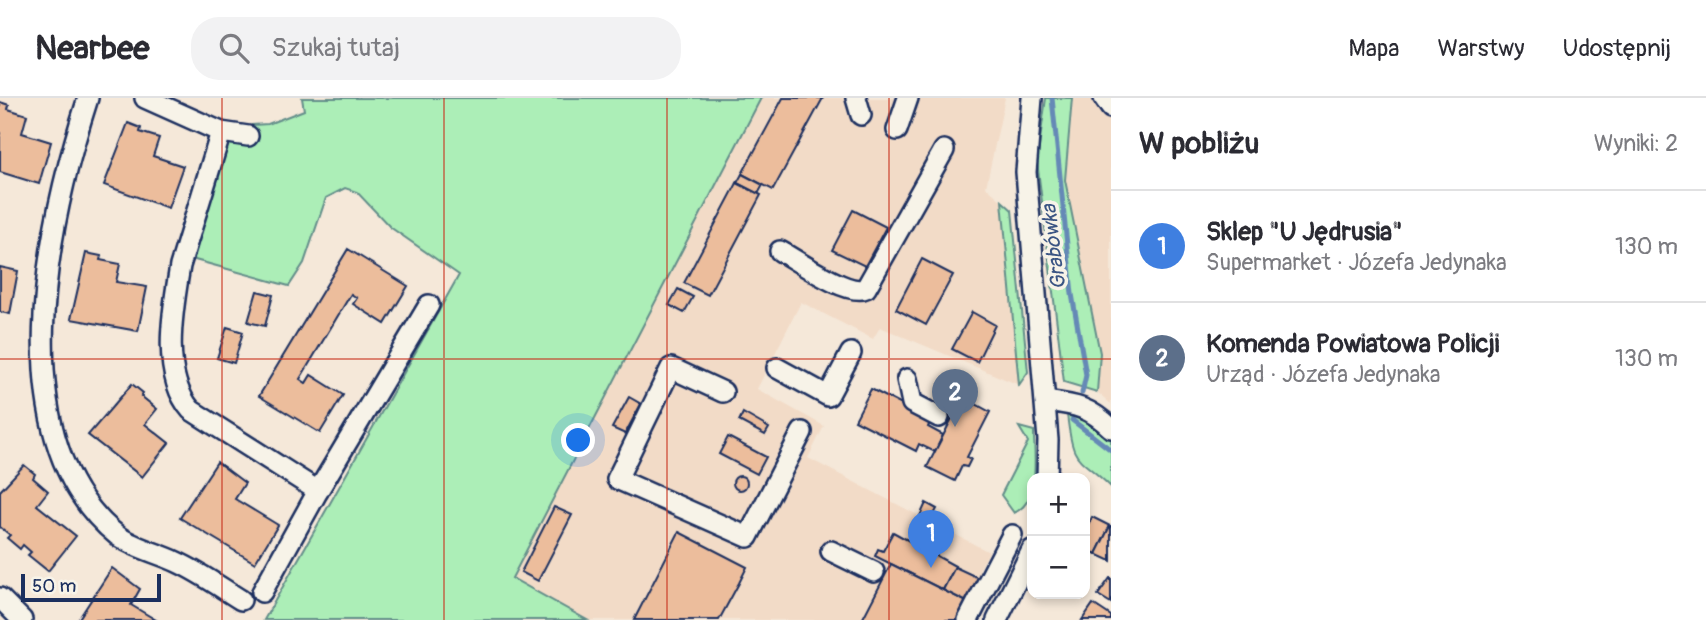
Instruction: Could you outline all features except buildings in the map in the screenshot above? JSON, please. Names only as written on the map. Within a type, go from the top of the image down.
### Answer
[{"type":"street","points":[[88,98],[52,218],[41,276],[37,351],[51,444],[81,501],[119,537],[178,562],[241,600]]},
{"type":"street","points":[[145,98],[221,132],[248,136]]},
{"type":"street","points":[[897,130],[908,98]]},
{"type":"street","points":[[1032,98],[1026,172],[1045,401],[1047,473]]},
{"type":"street","points":[[1104,98],[1111,108]]},
{"type":"street","points":[[221,132],[180,266],[173,333],[177,386],[181,399],[191,410],[318,491]]},
{"type":"street","points":[[780,251],[847,288],[866,288],[944,149]]},
{"type":"street","points":[[262,592],[318,491],[429,305]]},
{"type":"street","points":[[777,368],[828,396],[851,353]]},
{"type":"street","points":[[723,391],[671,368],[617,479],[748,537],[802,432]]},
{"type":"street","points":[[907,379],[912,403],[939,417]]},
{"type":"street","points":[[1045,401],[1070,403],[1093,411],[1111,428]]},
{"type":"street","points":[[968,620],[1012,535]]},
{"type":"street","points":[[831,551],[874,572]]},
{"type":"street","points":[[997,620],[1027,560]]},
{"type":"street","points":[[0,598],[22,620]]},
{"type":"shaded area","points":[[761,98],[1005,98],[986,187],[1002,201],[1019,385],[880,327],[873,339],[801,302],[757,389],[824,426],[808,458],[989,552],[979,570],[998,580],[978,620],[587,620],[512,579]]},
{"type":"shaded area","points":[[1072,98],[1111,98],[1111,404],[1097,392],[1100,353],[1065,180]]},
{"type":"green space","points":[[302,98],[761,98],[512,578],[587,620],[264,620],[459,275],[390,227],[357,192],[345,188],[326,198],[304,263],[289,286],[195,260],[190,254],[222,151],[230,143],[250,141],[252,125],[268,124],[304,110]]},
{"type":"green space","points":[[1046,98],[1072,98],[1065,180],[1100,353],[1097,392],[1064,382],[1037,161]]},
{"type":"green space","points":[[1002,201],[1012,210],[1028,372],[1019,385]]},
{"type":"green space","points":[[1072,413],[1111,435],[1111,487],[1078,458],[1072,443],[1067,414]]},
{"type":"green space","points":[[1019,427],[1034,431],[1035,465],[1034,473],[1027,473],[1027,502],[1014,513],[1001,495],[1028,442]]},
{"type":"waterway","name":"Grabówka","points":[[1052,98],[1072,294],[1086,375],[1082,393]]},
{"type":"waterway","name":"Grabówka","points":[[1072,420],[1111,450]]},
{"type":"place","name":"Komenda Powiatowa Policji","points":[[955,427]]},
{"type":"place","name":"Sklep \"U Jędrusia\"","points":[[931,568]]}]
